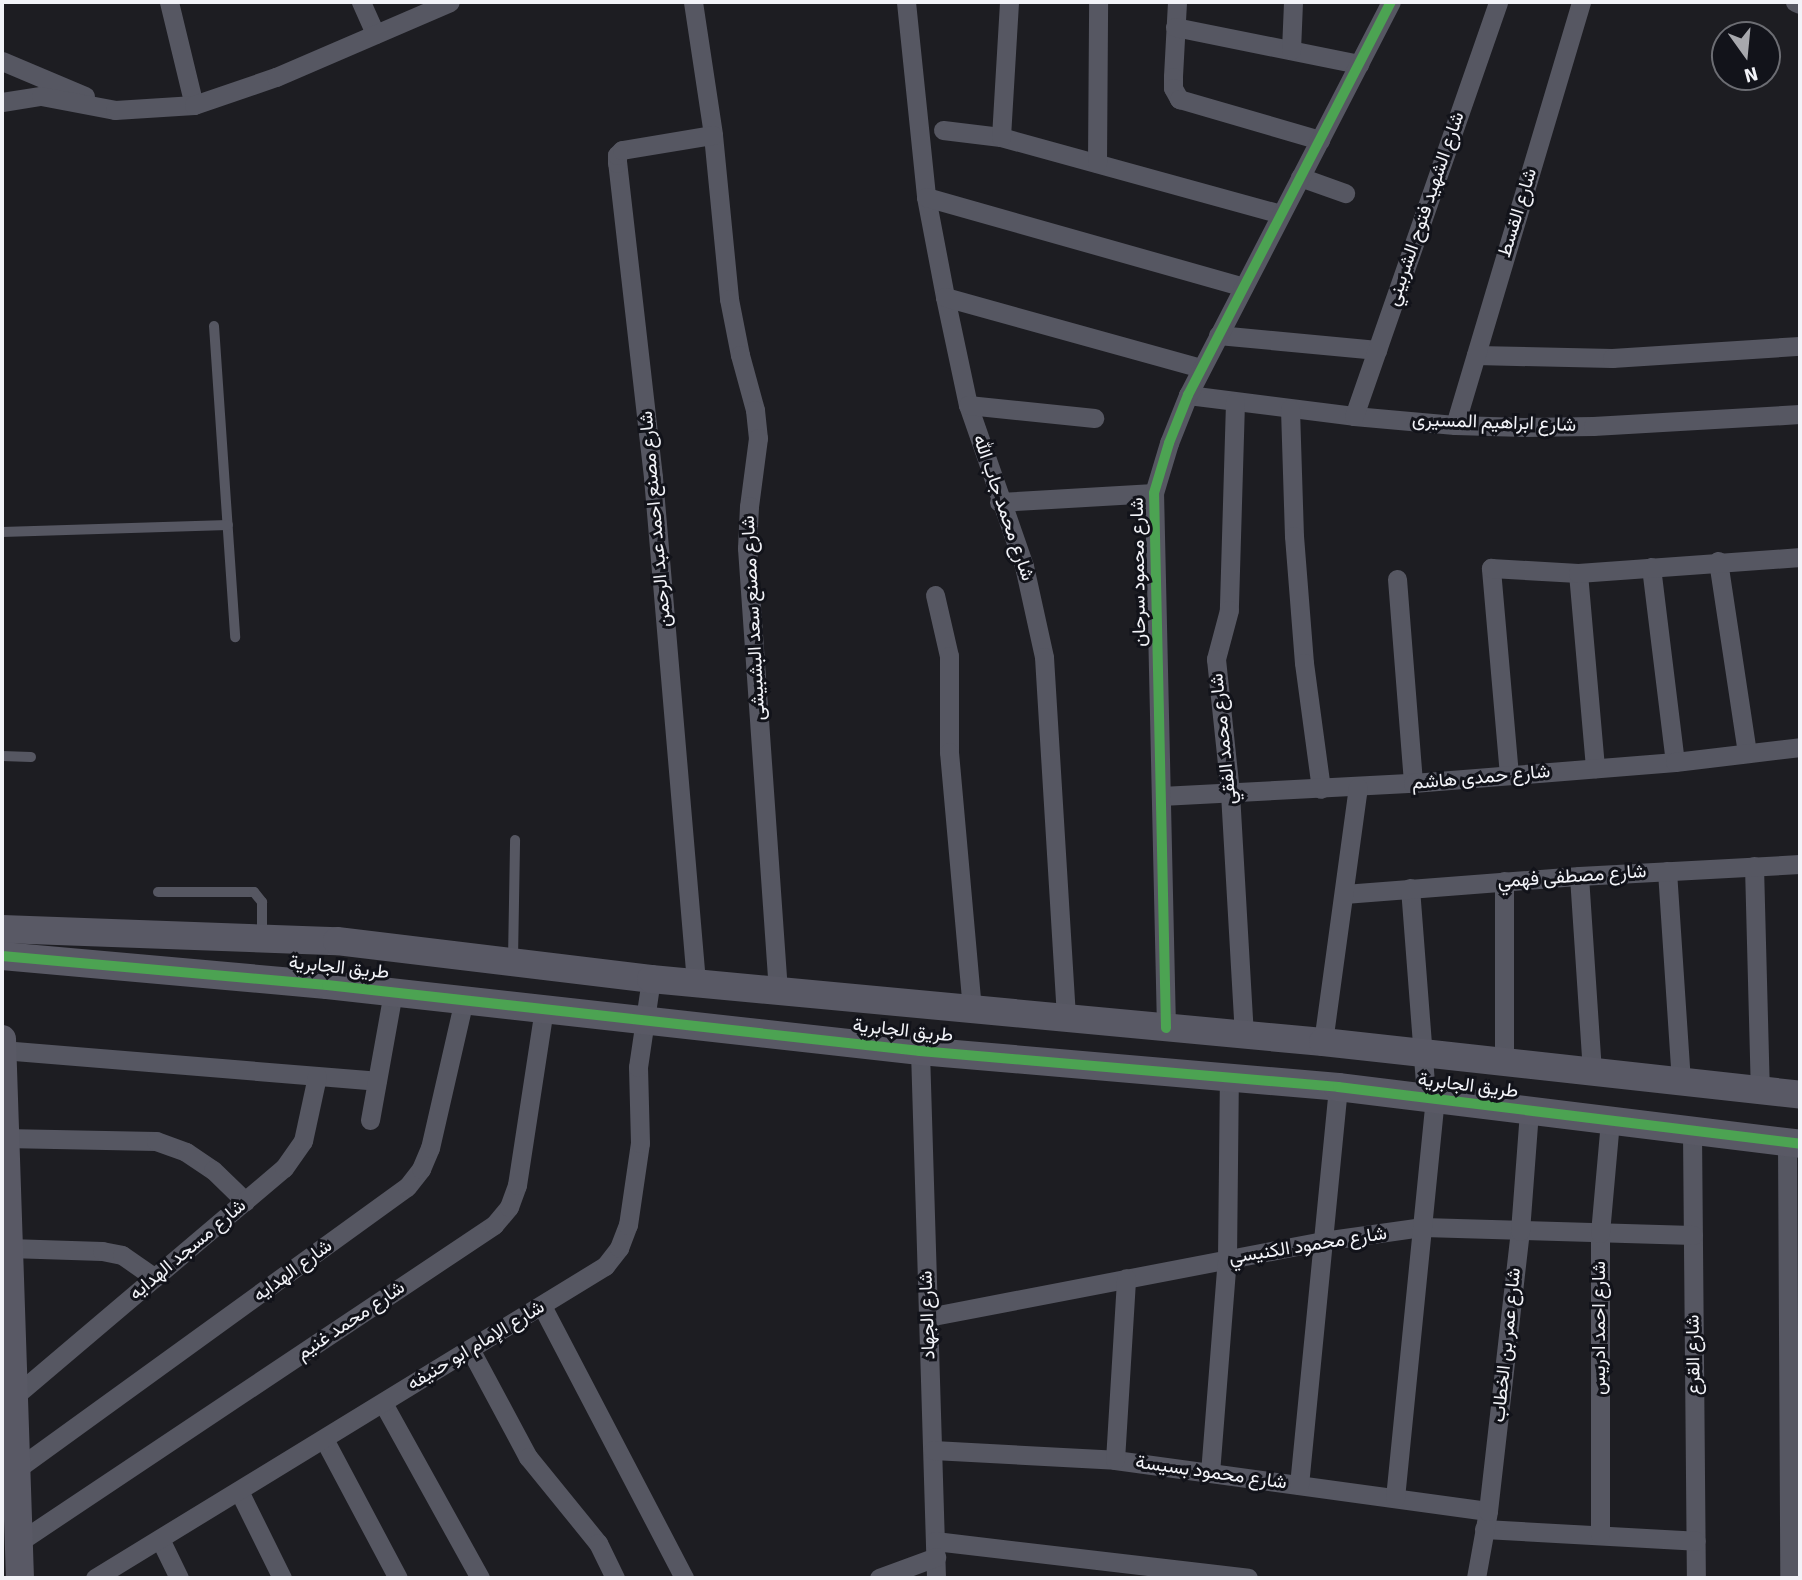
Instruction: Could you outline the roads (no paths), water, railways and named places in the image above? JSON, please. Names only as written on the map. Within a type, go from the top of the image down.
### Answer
[{"type":"street","points":[[169,2],[194,105]]},
{"type":"street","points":[[361,2],[375,34]]},
{"type":"street","points":[[2,102],[41,96],[115,110],[194,105],[263,82],[450,2]]},
{"type":"street","name":"شارع مصنع سعد البشبيشى","points":[[693,2],[713,135],[729,299],[755,410],[758,438],[749,506],[747,548],[778,989]]},
{"type":"street","name":"شارع محمد جاب الله","points":[[906,2],[926,197],[945,297],[968,405],[999,502],[1024,566],[1044,657],[1066,1019]]},
{"type":"street","points":[[1001,137],[1009,2]]},
{"type":"street","points":[[1097,163],[1098,2]]},
{"type":"street","points":[[1177,2],[1173,88],[1179,99],[1320,140]]},
{"type":"street","points":[[1291,50],[1293,2]]},
{"type":"street","name":"شارع محمود سرحان","points":[[1166,1028],[1154,493],[1169,443],[1188,395],[1391,2]]},
{"type":"street","name":"شارع الشهيد فتوح الشربيني","points":[[1354,416],[1498,2]]},
{"type":"street","name":"شارع القسط","points":[[1455,425],[1581,2]]},
{"type":"street","points":[[1795,2],[1800,4]]},
{"type":"street","points":[[1175,27],[1359,64]]},
{"type":"street","points":[[2,61],[115,110]]},
{"type":"street","points":[[943,130],[1001,137],[1281,214]]},
{"type":"street","name":"شارع مصنع احمد عبد الرحمن","points":[[696,982],[653,477],[617,163],[622,150],[713,135]]},
{"type":"street","points":[[1300,177],[1345,193]]},
{"type":"street","points":[[926,197],[1243,288]]},
{"type":"street","points":[[945,297],[1201,369]]},
{"type":"street","points":[[1218,335],[1377,350]]},
{"type":"street","points":[[1476,355],[1612,358],[1800,346]]},
{"type":"street","name":"شارع ابراهيم المسيرى","points":[[1188,395],[1290,409],[1455,425],[1593,426],[1800,414]]},
{"type":"street","name":"شارع محمد الفقي","points":[[1235,402],[1228,610],[1216,659],[1230,793],[1244,1035]]},
{"type":"street","points":[[968,405],[1094,418]]},
{"type":"street","points":[[1290,409],[1294,536],[1304,663],[1321,789]]},
{"type":"street","points":[[999,502],[1154,493]]},
{"type":"street","points":[[1509,775],[1491,568],[1578,573],[1718,561],[1799,563]]},
{"type":"street","points":[[1718,561],[1746,753]]},
{"type":"street","points":[[1651,567],[1675,762]]},
{"type":"street","points":[[1578,573],[1595,768]]},
{"type":"street","points":[[1397,579],[1413,783]]},
{"type":"street","points":[[935,596],[949,656],[949,752],[972,1009]]},
{"type":"street","name":"شارع حمدى هاشم","points":[[1161,796],[1413,783],[1675,762],[1800,747]]},
{"type":"street","points":[[1323,1042],[1358,786]]},
{"type":"street","name":"شارع مصطفى فهمي","points":[[1343,894],[1580,876],[1800,864]]},
{"type":"street","points":[[1754,866],[1760,1090]]},
{"type":"street","points":[[1667,871],[1681,1082]]},
{"type":"street","points":[[1580,876],[1592,1072]]},
{"type":"street","points":[[1504,881],[1504,1062]]},
{"type":"street","points":[[1395,1498],[1423,1227],[1431,1099],[1423,1053],[1410,888]]},
{"type":"street","name":"طريق الجابرية","points":[[2,929],[337,941],[650,979],[1323,1042],[1800,1095]]},
{"type":"street","name":"طريق الجابرية","points":[[2,956],[464,999],[920,1051],[1338,1087],[1793,1143]]},
{"type":"street","name":"شارع الإمام ابو حنيفه","points":[[95,1578],[605,1266],[619,1248],[628,1225],[640,1143],[638,1067],[650,979]]},
{"type":"street","points":[[370,1120],[393,992]]},
{"type":"street","name":"شارع الهدايه","points":[[18,1469],[407,1187],[421,1169],[430,1148],[464,999]]},
{"type":"street","name":"شارع محمد غنيم","points":[[19,1542],[494,1225],[509,1207],[517,1185],[544,1009]]},
{"type":"street","points":[[2,1039],[4,1177],[16,1395],[20,1578]]},
{"type":"street","points":[[2,1049],[377,1081]]},
{"type":"street","name":"شارع الجهاد","points":[[920,1051],[936,1578]]},
{"type":"street","name":"شارع مسجد الهدايه","points":[[16,1395],[295,1156],[308,1126],[317,1076]]},
{"type":"street","points":[[1210,1473],[1227,1259],[1229,1077]]},
{"type":"street","points":[[1300,1485],[1338,1087]]},
{"type":"street","name":"شارع عمر بن الخطاب","points":[[1476,1578],[1486,1520],[1520,1231],[1529,1111]]},
{"type":"street","points":[[3,1121],[156,1141],[186,1152],[213,1170],[245,1201]]},
{"type":"street","name":"شارع احمد ادريس","points":[[1600,1534],[1600,1233],[1610,1122]]},
{"type":"street","name":"شارع القرع","points":[[1692,1132],[1696,1578]]},
{"type":"street","points":[[1789,1578],[1793,1143]]},
{"type":"street","name":"شارع محمود الكنيسي","points":[[928,1317],[1323,1241],[1423,1227],[1693,1235]]},
{"type":"street","points":[[9,1248],[102,1251],[122,1255],[155,1278]]},
{"type":"street","points":[[1115,1461],[1126,1279]]},
{"type":"street","points":[[542,1306],[684,1578]]},
{"type":"street","points":[[470,1349],[528,1457],[598,1543],[615,1578]]},
{"type":"street","points":[[383,1403],[480,1578]]},
{"type":"street","points":[[324,1439],[398,1578]]},
{"type":"street","name":"شارع محمود بسيسة","points":[[933,1450],[1115,1461],[1395,1498],[1486,1520],[1600,1534],[1696,1541]]},
{"type":"street","points":[[239,1491],[282,1578]]},
{"type":"street","points":[[160,1539],[179,1578]]},
{"type":"street","points":[[879,1578],[936,1549],[1248,1578]]},
{"type":"lane","points":[[214,326],[236,638]]},
{"type":"lane","points":[[2,531],[228,525]]},
{"type":"lane","points":[[2,756],[30,757]]},
{"type":"lane","points":[[513,963],[515,840]]},
{"type":"lane","points":[[158,892],[254,892],[262,902],[262,938]]}]
